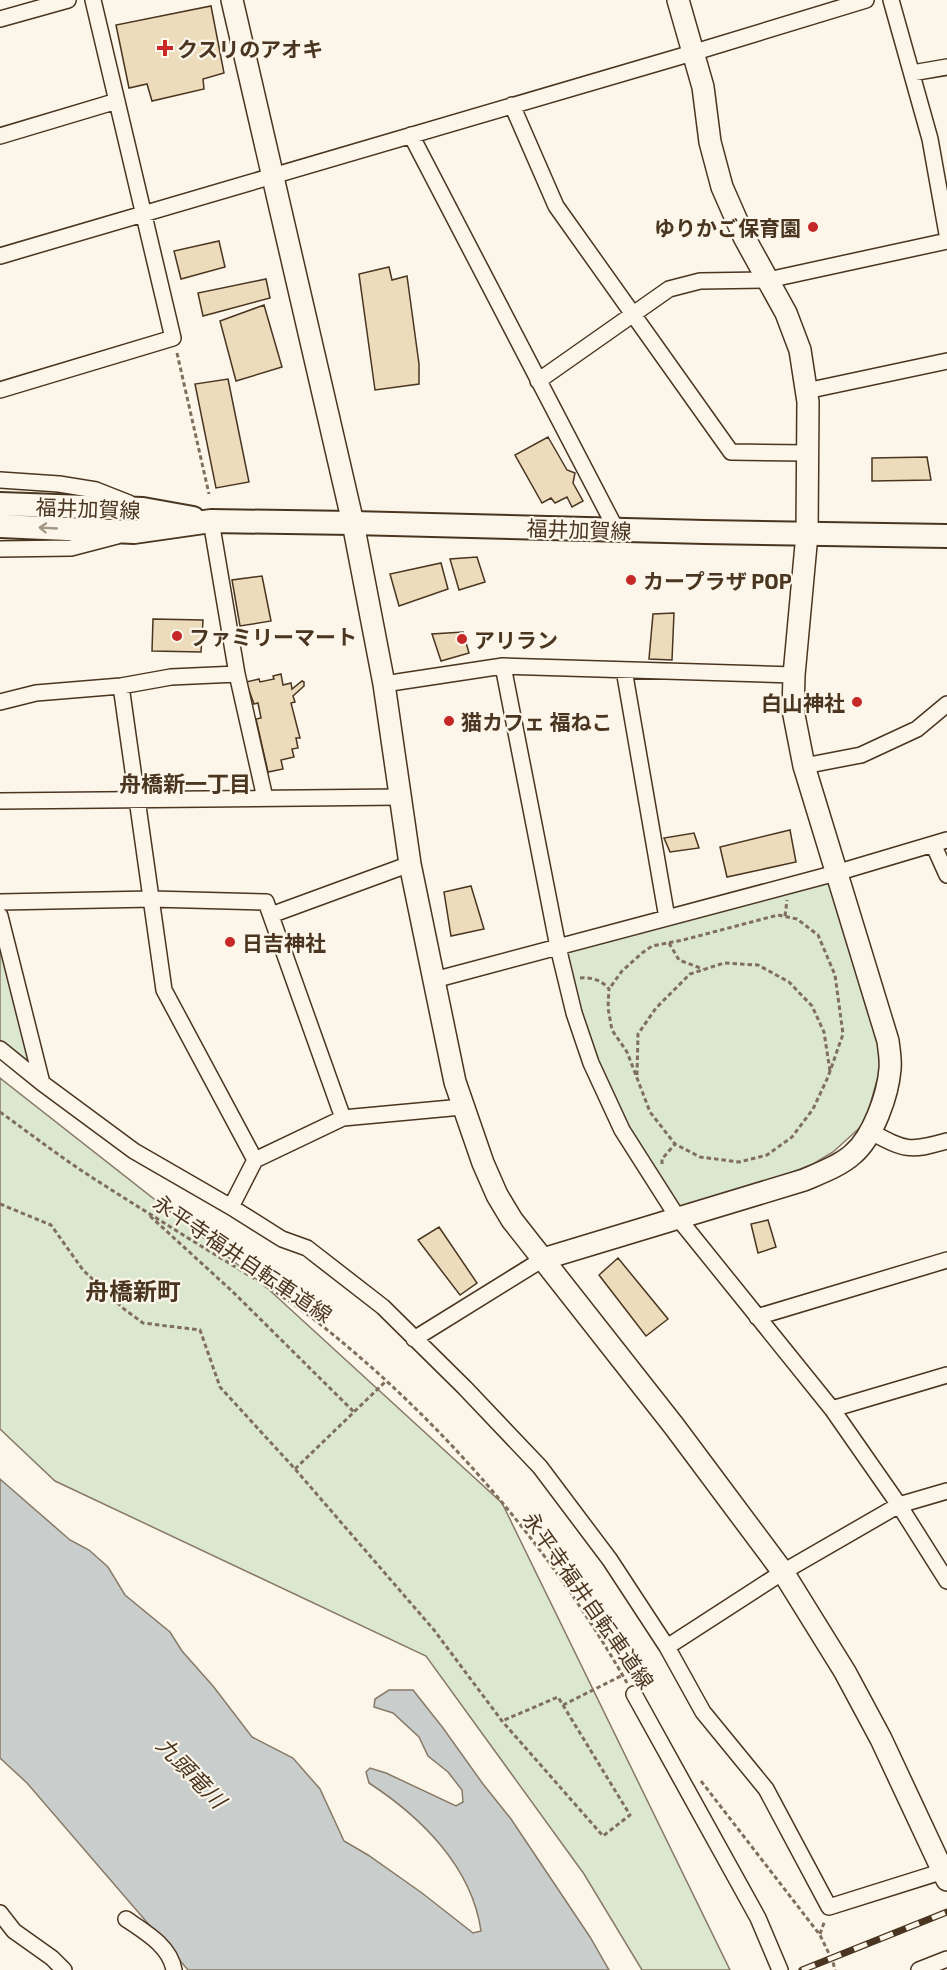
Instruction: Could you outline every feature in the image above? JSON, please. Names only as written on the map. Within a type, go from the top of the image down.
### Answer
[{"type":"main road","name":"福井加賀線","points":[[0,504],[143,509],[211,521]]},
{"type":"main road","name":"福井加賀線","points":[[0,526],[134,532],[211,521],[947,536]]},
{"type":"street","points":[[0,19],[68,0]]},
{"type":"street","points":[[0,390],[173,338],[93,0]]},
{"type":"street","points":[[0,1049],[134,1151],[282,1239],[307,1248],[383,1307],[465,1388],[540,1467],[610,1560],[667,1647],[703,1712],[766,1789],[829,1907],[946,1874],[881,1739],[845,1672],[783,1572],[674,1426],[512,1220],[497,1195],[462,1107],[410,864],[384,684],[353,523],[232,0]]},
{"type":"street","points":[[414,1339],[543,1259],[804,1180],[827,1170],[853,1154],[871,1132],[884,1098],[890,1069],[888,1041],[804,766],[793,710],[807,534],[806,391],[800,350],[786,313],[744,237],[722,187],[710,142],[703,87],[678,0]]},
{"type":"street","points":[[0,256],[866,0]]},
{"type":"street","points":[[891,0],[930,139],[947,234]]},
{"type":"street","points":[[912,73],[947,67]]},
{"type":"street","points":[[0,136],[117,100]]},
{"type":"street","points":[[512,105],[556,206],[731,452],[807,453]]},
{"type":"street","points":[[411,135],[616,529]]},
{"type":"street","points":[[538,381],[669,289],[700,281],[768,280],[947,240]]},
{"type":"street","points":[[806,391],[947,361]]},
{"type":"street","points":[[0,480],[59,483],[87,489],[143,509]]},
{"type":"street","points":[[211,521],[237,674],[265,798]]},
{"type":"street","points":[[0,549],[71,548],[134,532]]},
{"type":"street","points":[[384,684],[503,666],[794,675]]},
{"type":"street","points":[[503,666],[558,947],[574,1013],[591,1063],[622,1130],[678,1218],[832,1409],[900,1505],[947,1581]]},
{"type":"street","points":[[624,670],[667,918]]},
{"type":"street","points":[[0,702],[36,693],[121,686],[171,677],[237,674]]},
{"type":"street","points":[[121,686],[164,990],[255,1160]]},
{"type":"street","points":[[804,766],[861,755],[917,729],[947,704]]},
{"type":"street","points":[[0,801],[401,797]]},
{"type":"street","points":[[434,980],[836,873],[940,842],[947,875]]},
{"type":"street","points":[[271,915],[410,864]]},
{"type":"street","points":[[0,902],[152,899],[266,902],[343,1119]]},
{"type":"street","points":[[0,916],[42,1083]]},
{"type":"street","points":[[231,1207],[255,1160],[343,1119],[462,1107]]},
{"type":"street","points":[[871,1132],[898,1146],[911,1149],[924,1148],[947,1141]]},
{"type":"street","points":[[757,1317],[947,1260]]},
{"type":"street","points":[[832,1409],[947,1375]]},
{"type":"street","points":[[667,1647],[783,1572],[900,1505],[947,1491]]},
{"type":"street","points":[[634,1694],[758,1918],[780,1970]]},
{"type":"street","points":[[0,1913],[14,1931],[52,1958],[64,1970]]},
{"type":"street","points":[[126,1919],[161,1945],[172,1960],[174,1970]]},
{"type":"street","points":[[919,1970],[947,1959]]},
{"type":"path","points":[[173,338],[209,494]]},
{"type":"path","points":[[778,915],[797,919],[818,935],[835,975],[843,1034],[813,1109],[792,1137],[767,1155],[739,1162],[700,1157],[675,1143],[650,1112],[627,1052],[612,1030],[608,1008],[609,989],[622,971],[652,946],[778,915]]},
{"type":"path","points":[[669,943],[679,960],[705,969]]},
{"type":"path","points":[[637,1077],[638,1034],[656,1008],[690,974],[724,963],[758,965],[789,982],[812,1006],[824,1032],[830,1071]]},
{"type":"path","points":[[566,979],[587,977],[604,983],[609,989]]},
{"type":"path","name":"永平寺福井自転車道線","points":[[0,1112],[94,1179],[246,1273],[310,1317],[385,1382],[434,1427],[502,1503],[544,1555],[610,1651],[634,1694]]},
{"type":"path","points":[[0,1204],[51,1225],[83,1270],[124,1309],[143,1323],[200,1330],[220,1387],[295,1469],[434,1630],[502,1721],[603,1836],[630,1815],[558,1697],[502,1721]]},
{"type":"path","points":[[143,1210],[233,1293],[354,1412]]},
{"type":"path","points":[[295,1469],[385,1382]]},
{"type":"path","points":[[563,1705],[623,1675]]},
{"type":"path","points":[[698,1777],[820,1935],[835,1970]]},
{"type":"green space","points":[[831,874],[888,1041],[865,1123],[833,1152],[813,1164],[678,1218],[622,1130],[558,947]]},
{"type":"green space","points":[[0,918],[34,1077],[0,1047]]},
{"type":"green space","points":[[0,1078],[265,1286],[502,1503],[730,1970],[642,1970],[584,1874],[426,1656],[55,1481],[0,1429]]},
{"type":"water","name":"九頭竜川","points":[[0,1479],[70,1540],[89,1550],[108,1567],[125,1595],[170,1632],[182,1651],[213,1686],[252,1737],[293,1758],[320,1789],[344,1841],[422,1893],[473,1933],[481,1931],[476,1908],[467,1886],[441,1846],[407,1811],[369,1783],[366,1772],[370,1768],[386,1773],[456,1806],[463,1802],[462,1790],[448,1772],[428,1756],[419,1737],[393,1713],[374,1707],[375,1699],[389,1690],[413,1690],[511,1819],[590,1937],[609,1970],[188,1970],[27,1783],[0,1758]]},
{"type":"building","points":[[211,6],[224,73],[203,79],[204,89],[152,101],[147,84],[129,88],[116,25]]},
{"type":"building","points":[[219,241],[225,267],[181,279],[174,251]]},
{"type":"building","points":[[389,267],[392,280],[407,276],[419,364],[419,384],[375,390],[359,274]]},
{"type":"building","points":[[266,279],[270,298],[203,316],[198,293]]},
{"type":"building","points":[[264,305],[282,367],[236,381],[220,321]]},
{"type":"building","points":[[228,379],[249,482],[216,488],[195,384]]},
{"type":"building","points":[[548,437],[567,470],[575,473],[573,483],[583,501],[572,507],[567,497],[555,503],[551,498],[542,503],[515,455]]},
{"type":"building","points":[[927,457],[931,480],[872,481],[872,458]]},
{"type":"building","points":[[477,557],[485,582],[459,590],[450,559]]},
{"type":"building","points":[[441,563],[448,589],[399,606],[390,574]]},
{"type":"building","points":[[262,576],[271,621],[240,626],[232,580]]},
{"type":"building","points":[[674,613],[672,660],[649,659],[653,614]]},
{"type":"building","points":[[153,619],[203,620],[201,652],[152,651]]},
{"type":"building","points":[[463,632],[469,653],[441,661],[432,634]]},
{"type":"building","points":[[281,674],[283,685],[291,683],[292,689],[302,681],[304,682],[304,686],[293,696],[295,702],[291,703],[300,738],[296,738],[298,748],[292,749],[294,757],[281,760],[283,769],[268,772],[256,719],[261,718],[258,703],[254,704],[246,682],[274,679],[273,676]]},
{"type":"building","points":[[790,830],[796,862],[727,877],[720,847]]},
{"type":"building","points":[[694,833],[699,848],[670,852],[664,838]]},
{"type":"building","points":[[471,886],[484,929],[451,936],[444,892]]},
{"type":"building","points":[[768,1220],[776,1247],[758,1253],[751,1224]]},
{"type":"building","points":[[439,1227],[477,1283],[460,1295],[418,1240]]},
{"type":"building","points":[[618,1258],[668,1319],[646,1336],[599,1275]]},
{"type":"railway","points":[[802,1970],[947,1912]]},
{"type":"place","name":"クスリのアオキ","points":[[165,48]]},
{"type":"place","name":"ゆりかご保育園","points":[[813,227]]},
{"type":"place","name":"カープラザ POP","points":[[631,580]]},
{"type":"place","name":"ファミリーマート","points":[[177,636]]},
{"type":"place","name":"アリラン","points":[[462,639]]},
{"type":"place","name":"白山神社","points":[[857,702]]},
{"type":"place","name":"猫カフェ 福ねこ","points":[[449,721]]},
{"type":"place","name":"日吉神社","points":[[230,942]]},
{"type":"district","name":"舟橋新一丁目","points":[[185,783]]},
{"type":"district","name":"舟橋新町","points":[[133,1290]]}]
